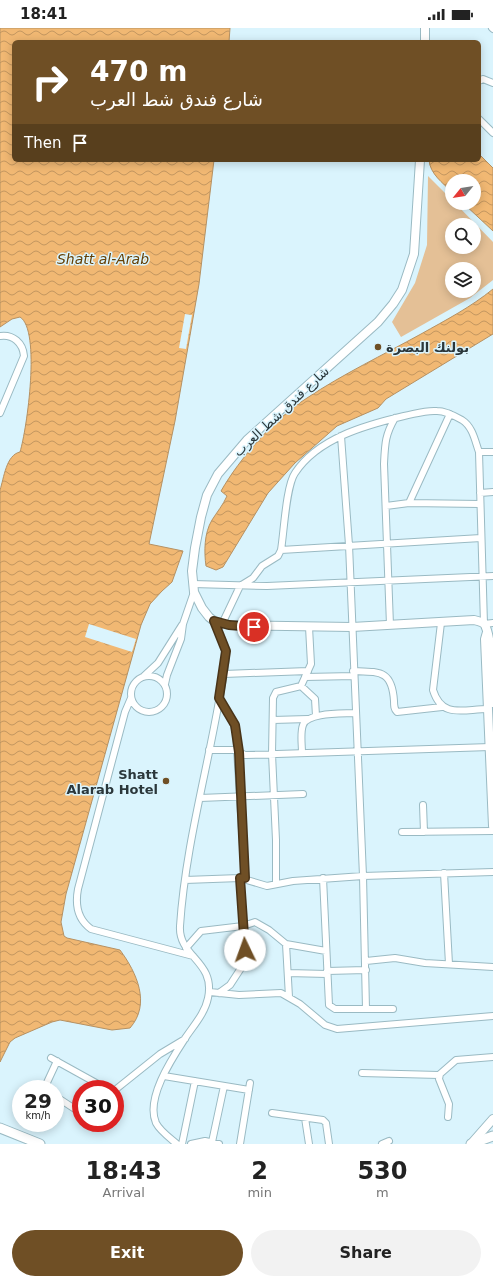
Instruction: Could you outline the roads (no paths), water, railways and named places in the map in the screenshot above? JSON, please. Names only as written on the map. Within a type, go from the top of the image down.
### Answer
[{"type":"highway","points":[[0,1128],[23,1142]]},
{"type":"highway","points":[[0,1134],[23,1142],[40,1144]]},
{"type":"highway","points":[[471,1144],[493,1136]]},
{"type":"main road","points":[[425,28],[425,40]]},
{"type":"main road","name":"شارع فندق شط العرب","points":[[218,622],[202,608],[193,588],[192,571],[200,517],[208,495],[218,474],[247,440],[382,318],[402,290],[414,254],[420,162]]},
{"type":"main road","points":[[218,622],[240,627],[352,627],[474,620],[484,624],[490,639],[493,698],[490,706]]},
{"type":"main road","points":[[488,632],[485,639],[490,706],[493,826]]},
{"type":"main road","points":[[471,1144],[493,1119]]},
{"type":"street","points":[[481,80],[483,79],[493,84]]},
{"type":"street","points":[[481,121],[493,133]]},
{"type":"street","points":[[0,336],[11,337],[18,341],[24,356],[0,412]]},
{"type":"street","points":[[177,1144],[161,1129],[154,1116],[154,1100],[164,1076],[185,1039],[203,1013],[210,992],[206,971],[186,948],[180,932],[185,880],[224,674],[226,651],[218,622],[240,586],[253,578],[262,566],[278,556],[281,550],[289,495],[295,473],[313,454],[341,436],[395,418],[428,411],[439,411],[450,414],[463,421],[470,428],[478,452],[484,624],[493,623]]},
{"type":"street","points":[[409,503],[450,414]]},
{"type":"street","points":[[390,625],[385,441],[387,432],[395,418]]},
{"type":"street","points":[[341,436],[351,582],[366,961],[366,1009]]},
{"type":"street","points":[[478,452],[493,452]]},
{"type":"street","points":[[480,493],[493,492]]},
{"type":"street","points":[[386,506],[409,503],[480,504]]},
{"type":"street","points":[[281,550],[481,538]]},
{"type":"street","points":[[131,698],[139,710],[149,713],[159,711],[168,699],[165,684],[166,675],[181,639],[183,624],[193,588],[493,576]]},
{"type":"street","points":[[441,623],[433,690],[436,699],[442,707],[448,710],[490,706]]},
{"type":"street","points":[[183,624],[158,663],[135,683],[123,719],[83,866],[77,894],[77,911],[82,921],[91,929],[193,956]]},
{"type":"street","points":[[276,884],[272,754],[273,698],[276,692],[301,686],[311,664],[309,627]]},
{"type":"street","points":[[224,674],[354,674],[381,672],[388,678],[392,685],[394,709],[397,712],[442,707]]},
{"type":"street","points":[[143,677],[157,678],[165,684]]},
{"type":"street","points":[[301,686],[314,699],[316,716]]},
{"type":"street","points":[[219,698],[235,725],[239,752],[245,962],[230,985],[219,993]]},
{"type":"street","points":[[273,720],[308,719],[316,716],[356,713]]},
{"type":"street","points":[[302,753],[301,730],[304,723],[308,719]]},
{"type":"street","points":[[209,750],[235,750],[245,755],[490,747]]},
{"type":"street","points":[[200,798],[241,795],[303,794]]},
{"type":"street","points":[[423,805],[424,832]]},
{"type":"street","points":[[402,832],[493,831]]},
{"type":"street","points":[[185,880],[243,878],[263,886],[323,878],[493,872]]},
{"type":"street","points":[[444,873],[449,964]]},
{"type":"street","points":[[323,878],[328,1002],[330,1007],[335,1009],[393,1009]]},
{"type":"street","points":[[186,948],[201,931],[243,926],[255,922],[269,930],[286,944],[326,950]]},
{"type":"street","points":[[286,944],[289,997]]},
{"type":"street","points":[[366,961],[395,958],[419,962],[493,967]]},
{"type":"street","points":[[288,973],[327,973],[366,970]]},
{"type":"street","points":[[210,992],[239,995],[281,993],[289,997],[325,1025],[337,1029],[493,1016]]},
{"type":"street","points":[[124,1083],[160,1054],[185,1039]]},
{"type":"street","points":[[362,1073],[439,1075],[456,1060],[493,1057]]},
{"type":"street","points":[[47,1080],[54,1060],[90,1080]]},
{"type":"street","points":[[439,1075],[449,1104],[448,1117]]},
{"type":"street","points":[[164,1076],[224,1086],[249,1087],[240,1144]]},
{"type":"street","points":[[182,1144],[195,1081]]},
{"type":"street","points":[[212,1142],[224,1086]]},
{"type":"street","points":[[272,1113],[325,1121],[329,1144]]},
{"type":"street","points":[[305,1118],[309,1144]]},
{"type":"street","points":[[191,1144],[202,1141],[219,1144]]},
{"type":"street","points":[[382,1144],[389,1141]]},
{"type":"water","name":"Shatt al-Arab","points":[[0,28],[230,28],[229,40],[12,40],[12,162],[214,162],[199,284],[175,421],[149,544],[183,551],[172,582],[150,604],[141,625],[66,894],[61,922],[64,936],[67,938],[120,950],[136,978],[141,999],[140,1009],[130,1028],[112,1030],[60,1020],[52,1022],[15,1038],[10,1042],[0,1062],[0,490],[4,473],[9,462],[15,454],[20,452],[23,440],[29,403],[31,359],[30,340],[26,326],[20,317],[12,319],[0,327]]},
{"type":"water","points":[[481,156],[493,168],[493,231],[481,220],[481,218],[470,210],[481,210],[481,174],[445,174],[445,186],[432,170],[429,162],[481,162]]},
{"type":"water","points":[[493,289],[493,334],[386,399],[378,408],[337,426],[295,463],[268,493],[223,567],[216,570],[206,566],[205,549],[207,531],[209,525],[227,496],[221,491],[248,453],[270,428],[295,407],[321,389],[449,318],[476,302]]},
{"type":"place","name":"بولنك البصرة","points":[[378,347]]},
{"type":"place","name":"Shatt Alarab Hotel","points":[[166,781]]}]
